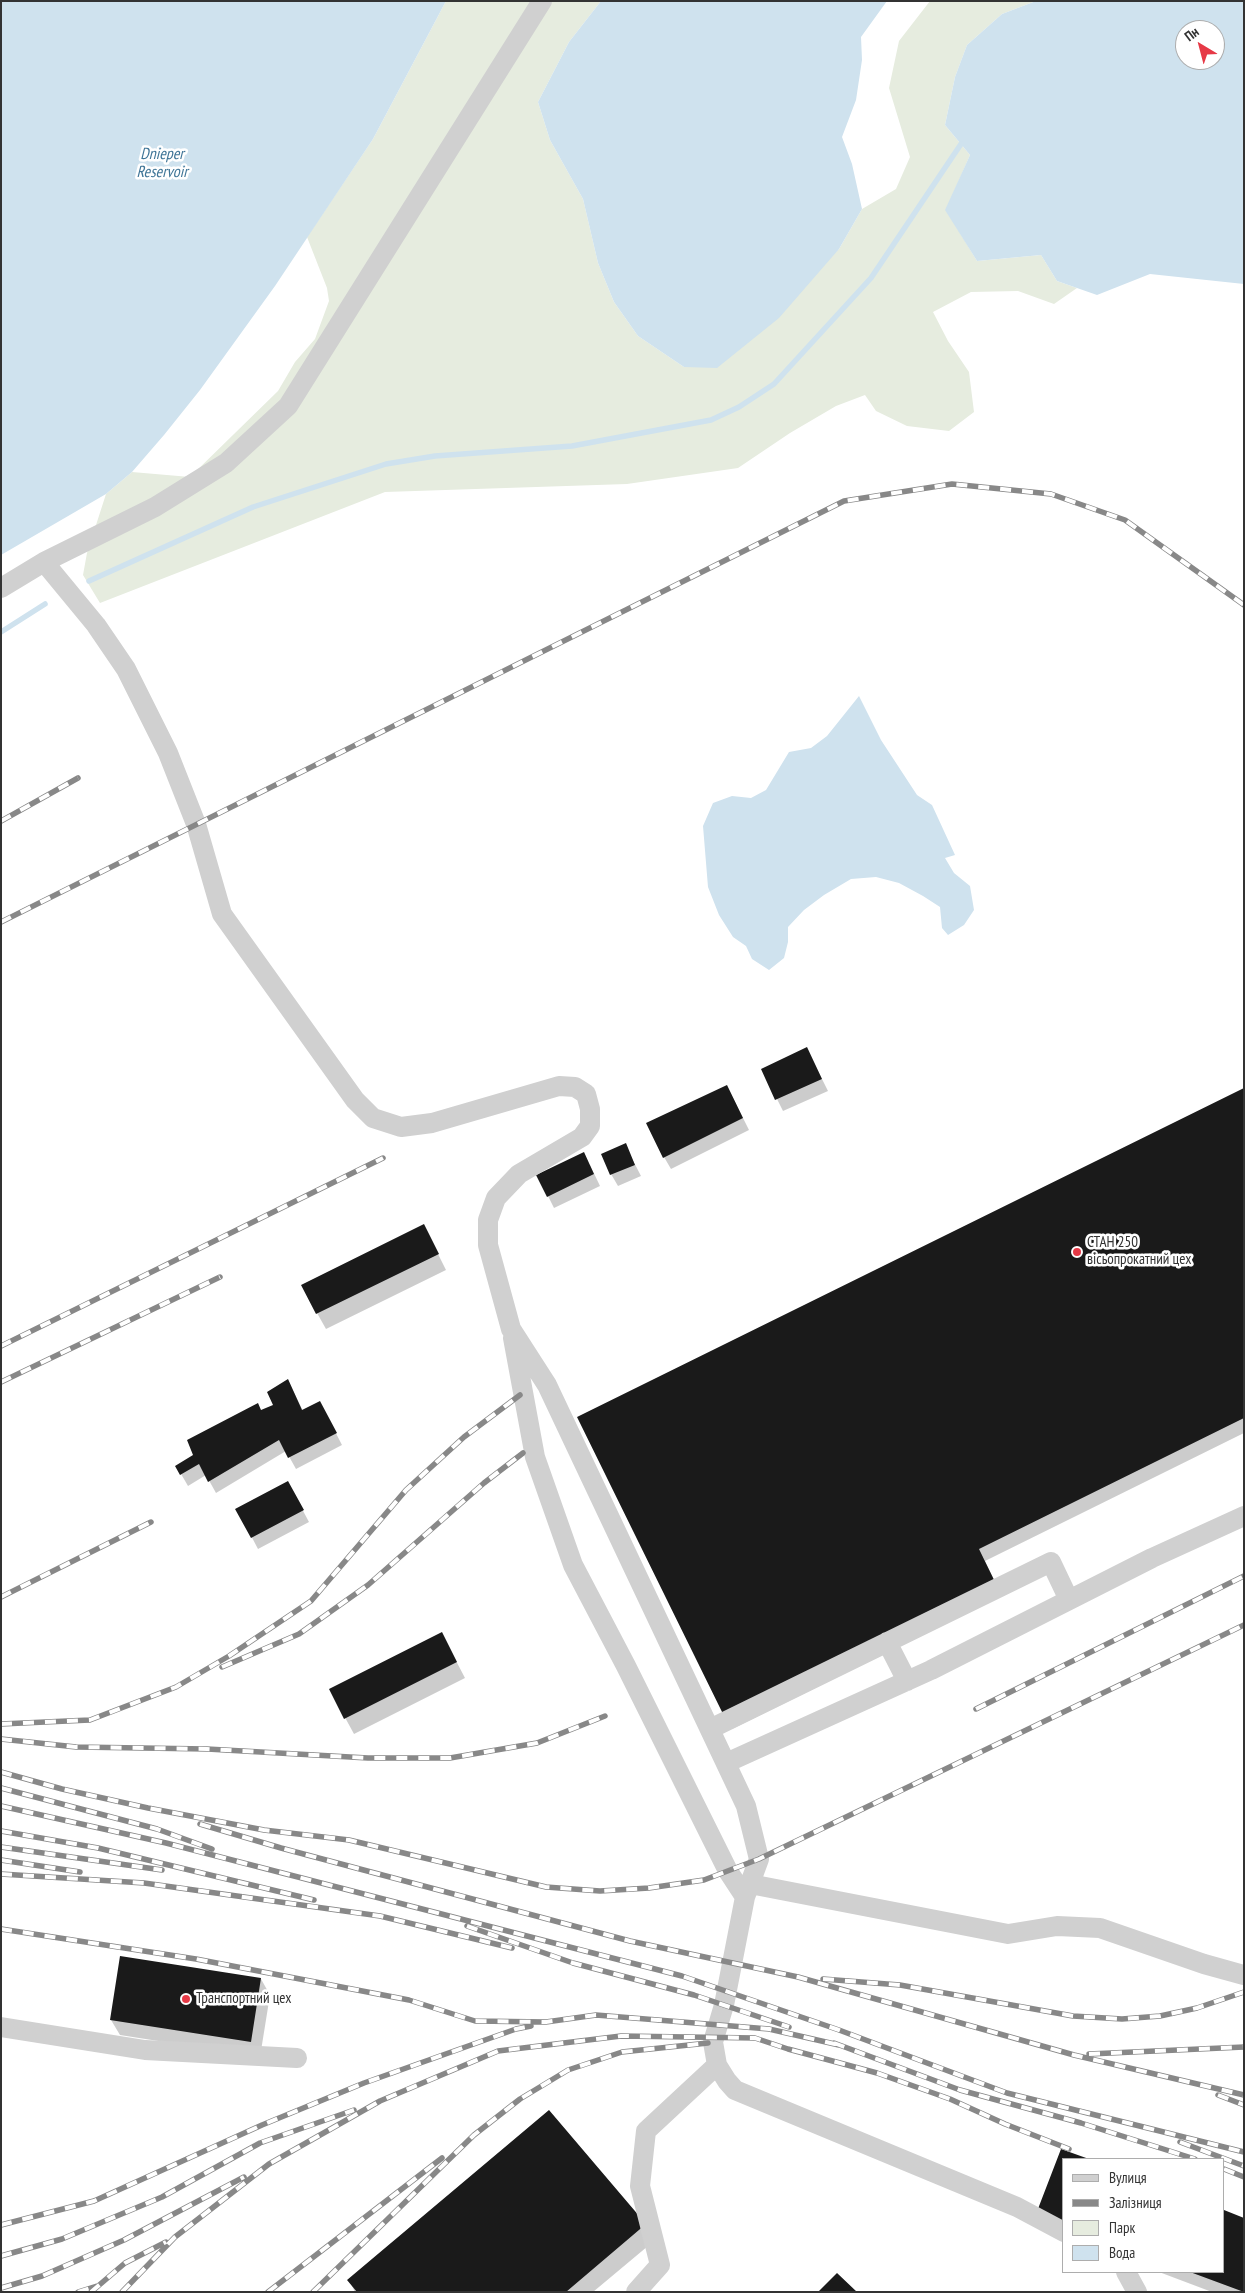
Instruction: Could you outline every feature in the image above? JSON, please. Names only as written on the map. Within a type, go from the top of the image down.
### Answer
[{"type":"lane","points":[[1,588],[44,562],[155,507],[226,463],[288,406],[542,1]]},
{"type":"lane","points":[[44,562],[96,626],[126,669],[168,753],[196,824],[222,914],[355,1100],[373,1118],[401,1127],[432,1123],[558,1086],[575,1086],[586,1094],[590,1109],[590,1126],[582,1137],[519,1174],[496,1198],[488,1220],[488,1245],[511,1329],[534,1457],[573,1565],[626,1666],[728,1871],[747,1890],[1008,1934],[1057,1926],[1100,1928],[1204,1964],[1244,1975]]},
{"type":"lane","points":[[511,1329],[547,1386],[746,1806],[760,1859],[747,1890],[724,2004],[713,2042],[717,2065],[735,2090],[1017,2207],[1062,2231]]},
{"type":"lane","points":[[726,1763],[907,1681],[1069,1600],[1244,1516]]},
{"type":"lane","points":[[710,1729],[1051,1562],[1069,1600]]},
{"type":"lane","points":[[886,1642],[907,1681]]},
{"type":"lane","points":[[1,2027],[145,2050],[297,2058]]},
{"type":"lane","points":[[636,2292],[660,2265],[640,2186],[646,2131],[717,2065]]},
{"type":"lane","points":[[1127,2273],[1137,2292]]},
{"type":"green space","points":[[446,1],[601,1],[569,42],[538,102],[550,140],[583,199],[598,263],[614,302],[638,336],[684,367],[839,249],[862,209],[896,189],[910,157],[889,88],[899,41],[930,1],[1036,1],[1002,14],[967,45],[955,77],[945,125],[970,155],[946,210],[977,261],[1041,255],[1057,281],[1077,288],[1054,304],[1018,291],[971,292],[933,312],[948,341],[969,372],[974,412],[949,431],[907,426],[876,411],[865,395],[836,406],[790,433],[738,468],[627,484],[385,492],[100,603],[83,575],[87,553],[106,494],[132,472],[190,477],[278,391],[295,362],[315,339],[329,301],[327,288],[307,237],[373,139]]},
{"type":"water","name":"Dnieper Reservoir","points":[[1,1],[446,1],[373,139],[275,286],[200,390],[164,435],[132,472],[106,494],[1,555]]},
{"type":"water","points":[[601,1],[887,1],[861,37],[862,60],[856,100],[842,137],[852,164],[862,209],[839,249],[779,318],[717,368],[684,367],[638,336],[614,302],[598,263],[583,199],[550,140],[538,102],[569,42]]},
{"type":"water","points":[[1036,1],[1244,1],[1244,284],[1150,274],[1097,295],[1057,281],[1041,255],[977,261],[945,210],[970,155],[945,125],[955,77],[967,45],[1002,14]]},
{"type":"water","points":[[859,696],[881,740],[917,795],[932,805],[955,855],[945,858],[954,873],[970,886],[974,910],[964,925],[948,935],[942,928],[940,907],[923,896],[899,883],[876,877],[851,879],[824,895],[804,910],[788,927],[788,942],[784,958],[769,970],[752,959],[746,946],[733,937],[719,915],[708,887],[703,826],[713,803],[732,796],[751,798],[766,790],[789,752],[811,748],[827,736]]},
{"type":"building","points":[[807,1047],[822,1079],[775,1100],[761,1069]]},
{"type":"building","points":[[727,1085],[743,1118],[663,1158],[646,1123]]},
{"type":"building","name":"СТАН 250 вісьопрокатний цех","points":[[1244,1088],[1244,1418],[979,1549],[996,1584],[725,1718],[577,1417]]},
{"type":"building","points":[[626,1143],[635,1165],[610,1175],[601,1154]]},
{"type":"building","points":[[584,1152],[594,1174],[547,1197],[536,1175]]},
{"type":"building","points":[[424,1224],[439,1254],[316,1314],[301,1285]]},
{"type":"building","points":[[288,1379],[302,1410],[320,1401],[337,1433],[288,1458],[279,1440],[208,1482],[199,1464],[180,1475],[175,1466],[193,1455],[187,1440],[258,1403],[261,1410],[273,1405],[267,1392]]},
{"type":"building","points":[[288,1481],[304,1510],[251,1538],[235,1509]]},
{"type":"building","points":[[442,1632],[457,1662],[344,1719],[329,1689]]},
{"type":"building","name":"Транспортний цех","points":[[120,1956],[261,1978],[251,2042],[110,2020]]},
{"type":"building","points":[[549,2110],[646,2224],[566,2292],[357,2292],[347,2280]]},
{"type":"building","points":[[1061,2149],[1086,2158],[1062,2158],[1062,2223],[1036,2214]]},
{"type":"building","points":[[1225,2210],[1244,2218],[1244,2292],[1193,2273],[1225,2273]]},
{"type":"building","points":[[837,2273],[857,2292],[818,2292]]},
{"type":"waterway","points":[[89,581],[253,507],[386,464],[435,456],[572,446],[711,420],[739,407],[774,384],[871,278],[961,144]]},
{"type":"waterway","points":[[1,632],[45,604]]},
{"type":"railway","points":[[1,922],[844,501],[952,484],[1051,494],[1125,520],[1244,605]]},
{"type":"railway","points":[[1,821],[78,778]]},
{"type":"railway","points":[[1,1346],[383,1158]]},
{"type":"railway","points":[[1,1382],[220,1277]]},
{"type":"railway","points":[[1,1724],[90,1720],[176,1687],[229,1656],[311,1601],[406,1490],[464,1437],[520,1395]]},
{"type":"railway","points":[[222,1667],[299,1634],[368,1585],[484,1483],[523,1453]]},
{"type":"railway","points":[[1,1597],[151,1522]]},
{"type":"railway","points":[[976,1709],[1244,1576]]},
{"type":"railway","points":[[1,1772],[62,1789],[148,1808],[264,1830],[349,1840],[546,1887],[600,1891],[649,1888],[704,1880],[759,1859],[1244,1625]]},
{"type":"railway","points":[[1,1739],[76,1747],[207,1749],[368,1758],[450,1758],[537,1743],[605,1716]]},
{"type":"railway","points":[[1,1788],[157,1829],[212,1849]]},
{"type":"railway","points":[[1,1806],[166,1843],[682,1976],[839,2030],[1007,2093],[1244,2152]]},
{"type":"railway","points":[[200,1824],[281,1848],[630,1941],[798,1977],[1074,2055],[1244,2095]]},
{"type":"railway","points":[[1,1831],[98,1848],[314,1900]]},
{"type":"railway","points":[[1,1847],[162,1870]]},
{"type":"railway","points":[[1,1860],[80,1872]]},
{"type":"railway","points":[[1,1874],[144,1883],[380,1916],[512,1948]]},
{"type":"railway","points":[[467,1926],[573,1963],[694,1995],[789,2027]]},
{"type":"railway","points":[[1,1929],[196,1959],[409,2000],[475,2021],[546,2022],[596,2015],[769,2029],[839,2045]]},
{"type":"railway","points":[[823,1979],[900,1985],[1073,2016],[1122,2019],[1160,2016],[1197,2008],[1244,1992]]},
{"type":"railway","points":[[1,2225],[94,2201],[262,2125],[364,2083],[516,2029],[531,2026]]},
{"type":"railway","points":[[122,2292],[175,2237],[269,2164],[380,2101],[498,2051],[621,2036],[755,2038],[877,2073],[950,2099],[1005,2124],[1069,2149]]},
{"type":"railway","points":[[313,2292],[474,2135],[520,2099],[568,2070],[622,2052],[708,2043]]},
{"type":"railway","points":[[834,2043],[960,2090],[1081,2123],[1192,2158]]},
{"type":"railway","points":[[1089,2054],[1244,2047]]},
{"type":"railway","points":[[1218,2095],[1244,2105]]},
{"type":"railway","points":[[1,2256],[62,2239],[162,2197],[260,2143],[354,2110]]},
{"type":"railway","points":[[1180,2142],[1223,2158]]},
{"type":"railway","points":[[268,2292],[442,2158]]},
{"type":"railway","points":[[1225,2159],[1244,2166]]},
{"type":"railway","points":[[1225,2169],[1244,2177]]},
{"type":"railway","points":[[1,2288],[42,2276],[124,2240],[244,2177]]},
{"type":"railway","points":[[91,2292],[125,2263],[166,2242]]},
{"type":"railway","points":[[78,2292],[97,2286]]},
{"type":"place","name":"СТАН 250 вісьопрокатний цех","points":[[1077,1252]]},
{"type":"place","name":"Транспортний цех","points":[[186,1999]]}]
